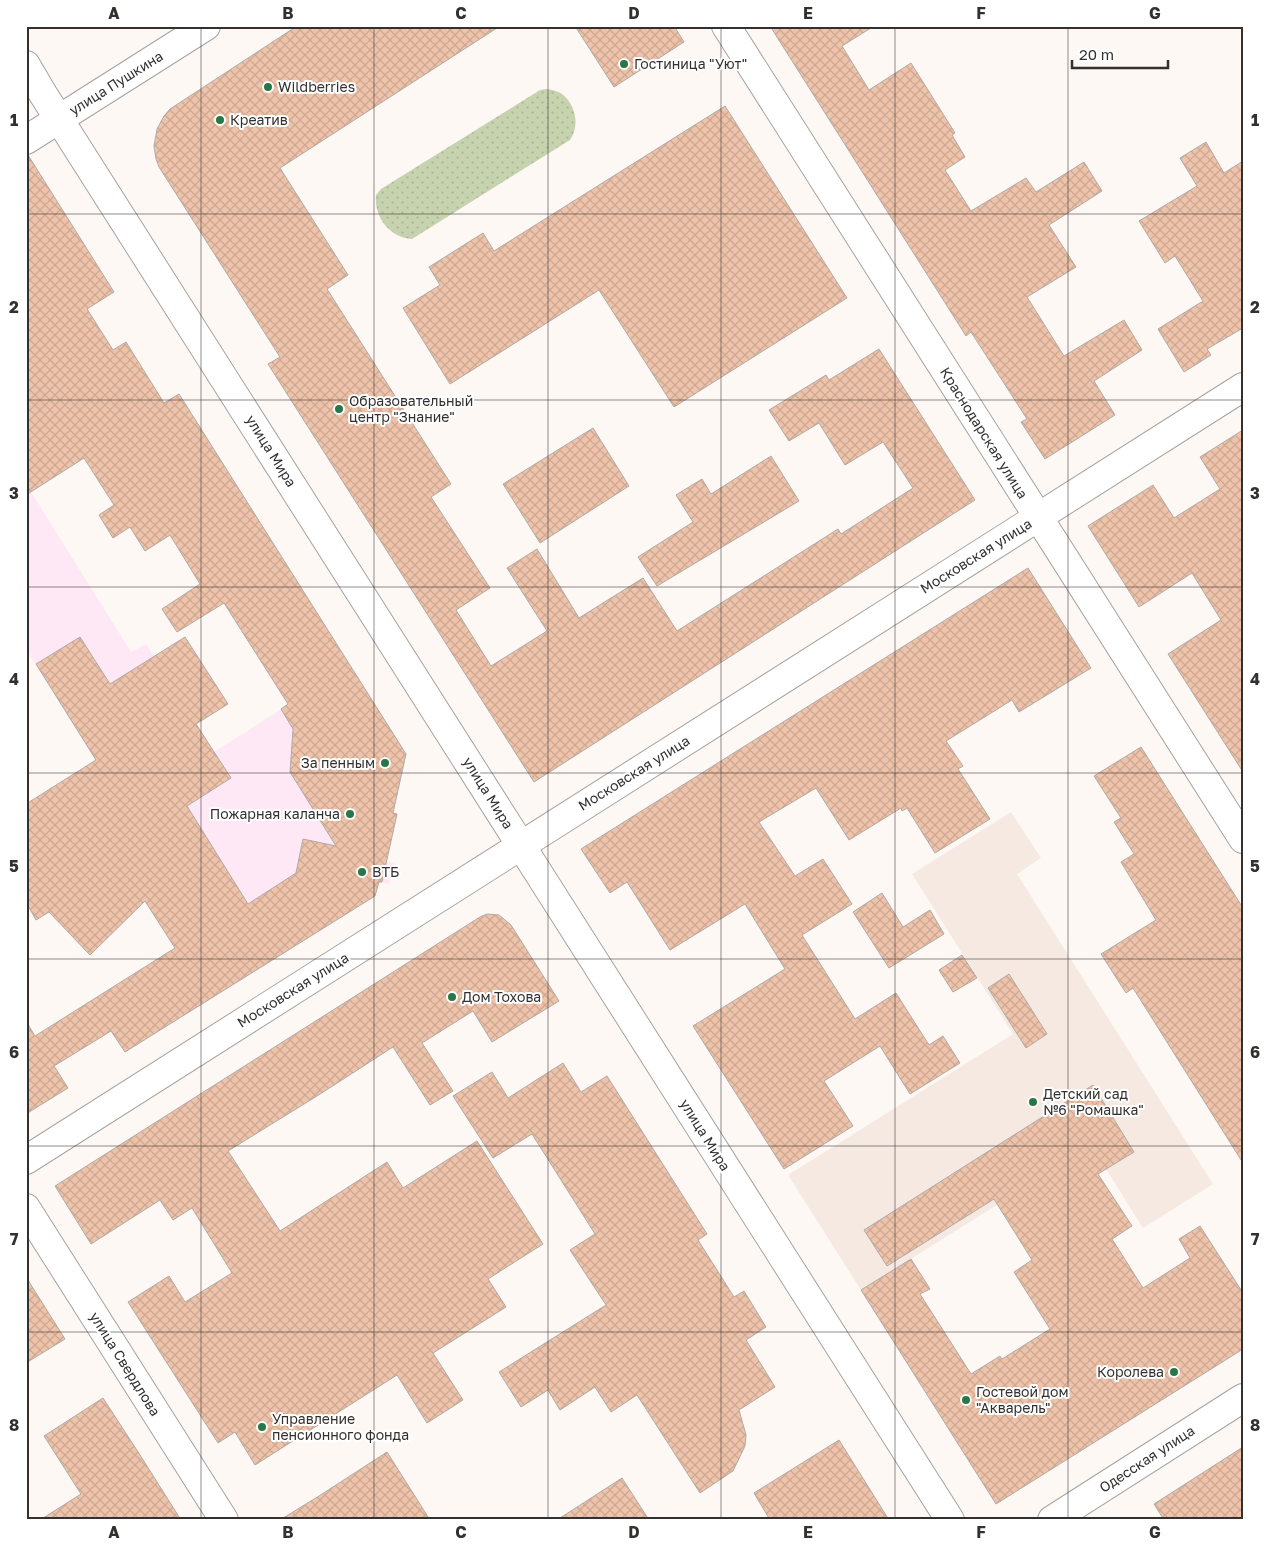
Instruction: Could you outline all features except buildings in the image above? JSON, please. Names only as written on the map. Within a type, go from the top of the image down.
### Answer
[{"type":"street","name":"улица Пушкина","points":[[26,140],[206,26]]},
{"type":"street","name":"Краснодарская улица","points":[[726,26],[1243,839]]},
{"type":"street","name":"улица Мира","points":[[26,65],[950,1520]]},
{"type":"street","name":"Московская улица","points":[[26,1160],[1243,387]]},
{"type":"street","name":"улица Свердлова","points":[[26,1208],[224,1520]]},
{"type":"street","name":"Одесская улица","points":[[1052,1520],[1243,1398]]},
{"type":"shaded area","points":[[26,344],[32,401],[73,465],[31,492],[131,652],[146,644],[214,752],[300,697],[306,707],[357,676],[406,754],[393,813],[397,814],[384,861],[394,863],[389,884],[379,882],[375,896],[237,983],[26,649]]},
{"type":"shaded area","name":"Детский сад №6 \"Ромашка\"","points":[[1011,812],[1041,858],[1017,874],[1213,1184],[1143,1228],[1106,1169],[1012,1228],[997,1205],[861,1290],[788,1175],[1013,1034],[912,874]]},
{"type":"green space","points":[[547,89],[562,94],[571,104],[576,122],[570,140],[412,239],[396,234],[380,218],[376,195],[381,189],[540,90]]},
{"type":"place","name":"Гостиница \"Уют\"","points":[[624,64]]},
{"type":"place","name":"Wildberries","points":[[268,87]]},
{"type":"place","name":"Креатив","points":[[220,120]]},
{"type":"place","name":"Образовательный центр \"Знание\"","points":[[339,409]]},
{"type":"place","name":"За пенным","points":[[385,763]]},
{"type":"place","name":"Пожарная каланча","points":[[350,814]]},
{"type":"place","name":"ВТБ","points":[[362,872]]},
{"type":"place","name":"Дом Тохова","points":[[452,997]]},
{"type":"place","name":"Детский сад №6 \"Ромашка\"","points":[[1033,1102]]},
{"type":"place","name":"Королева","points":[[1174,1372]]},
{"type":"place","name":"Гостевой дом \"Акварель\"","points":[[966,1400]]},
{"type":"place","name":"Управление пенсионного фонда","points":[[262,1427]]}]
